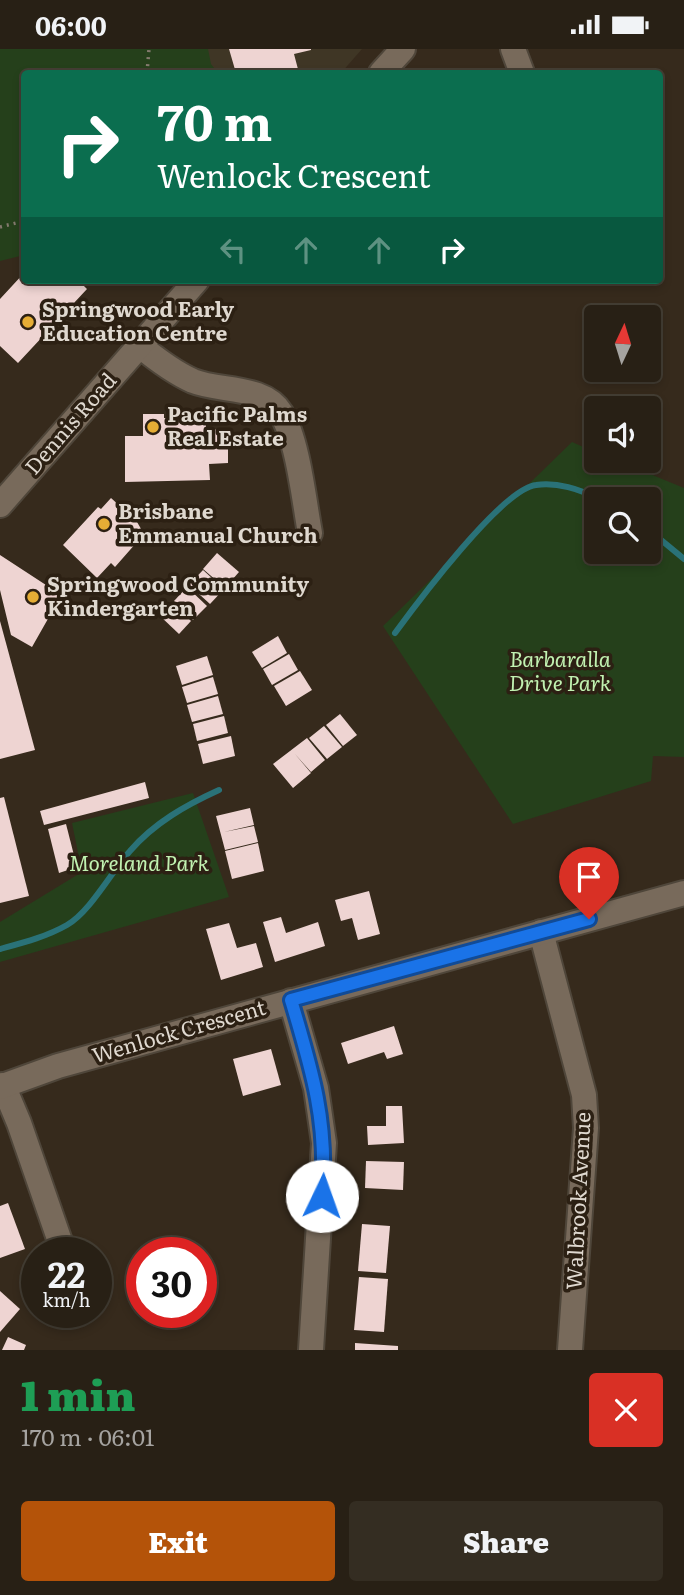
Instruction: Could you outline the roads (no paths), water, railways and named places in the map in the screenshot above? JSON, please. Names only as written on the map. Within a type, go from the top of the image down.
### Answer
[{"type":"street","points":[[384,70],[402,49]]},
{"type":"street","points":[[513,49],[521,70]]},
{"type":"street","name":"Dennis Road","points":[[0,505],[193,284]]},
{"type":"street","points":[[139,345],[171,370],[195,382],[263,397],[280,410],[289,429],[310,533]]},
{"type":"street","name":"Wenlock Crescent","points":[[2,1086],[58,1066],[291,1000],[684,894]]},
{"type":"street","name":"Walbrook Avenue","points":[[541,932],[584,1095],[586,1129],[570,1350]]},
{"type":"street","points":[[291,1000],[316,1088],[324,1143],[312,1350]]},
{"type":"street","points":[[2,1086],[19,1123],[58,1237]]},
{"type":"waterway","points":[[395,633],[461,549],[521,491],[536,485],[560,485],[584,493]]},
{"type":"waterway","points":[[661,540],[684,559]]},
{"type":"waterway","points":[[0,949],[51,933],[76,919],[139,841],[160,823],[219,790]]},
{"type":"place","name":"Springwood Early Education Centre","points":[[28,322]]},
{"type":"place","name":"Pacific Palms Real Estate","points":[[153,427]]},
{"type":"place","name":"Brisbane Emmanual Church","points":[[104,524]]},
{"type":"place","name":"Springwood Community Kindergarten","points":[[33,597]]},
{"type":"park label","name":"Barbaralla Drive Park","points":[[560,672]]},
{"type":"park label","name":"Moreland Park","points":[[139,864]]}]
